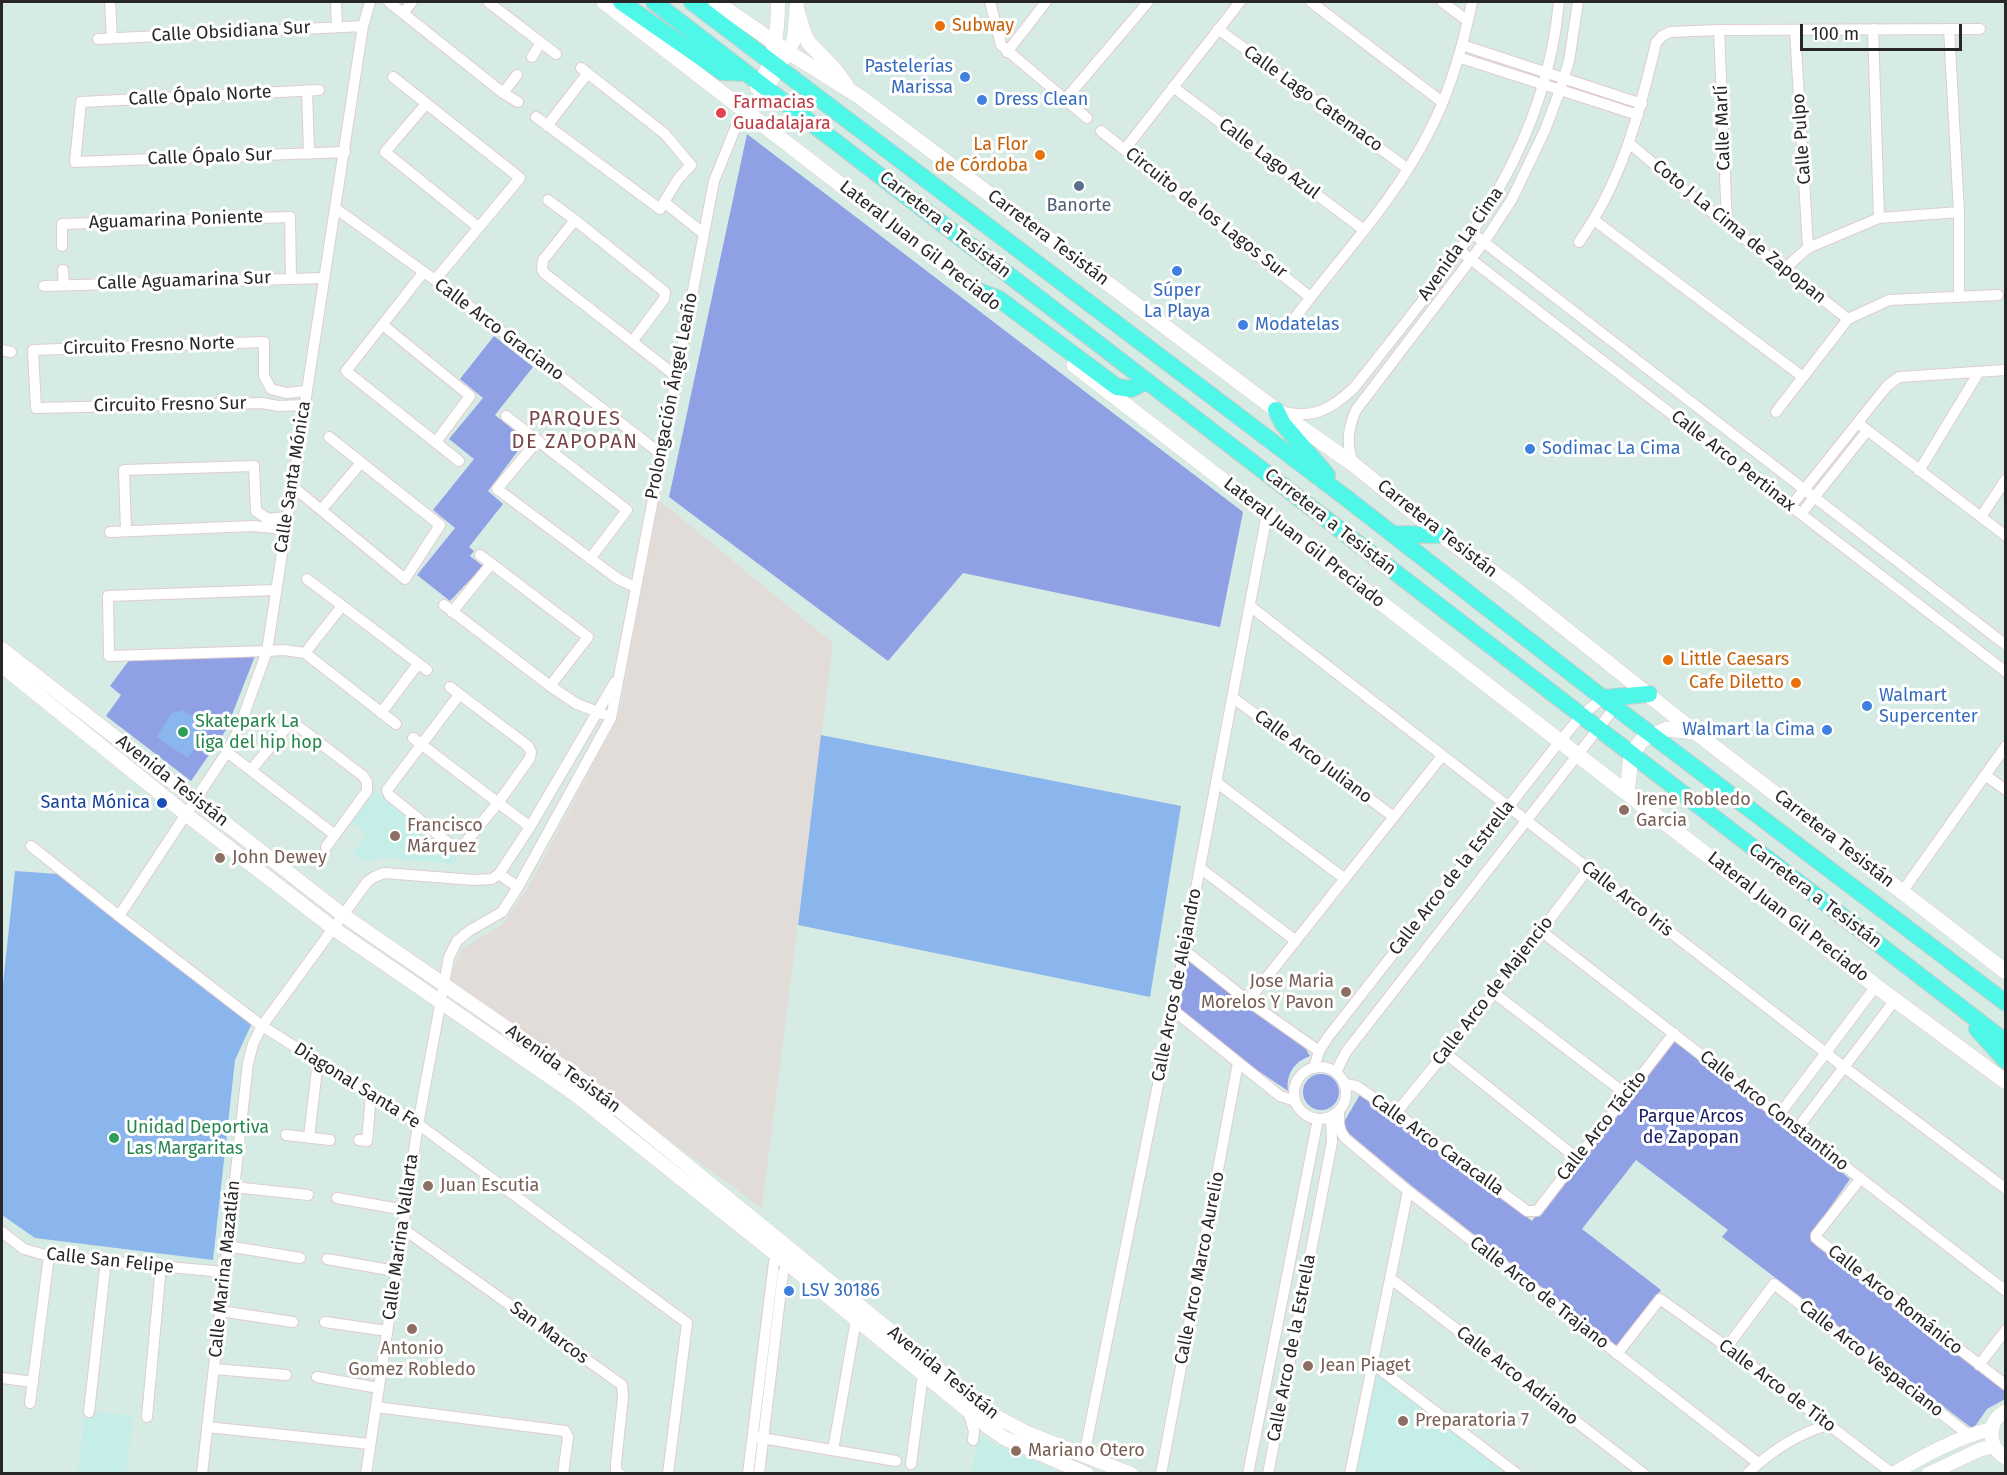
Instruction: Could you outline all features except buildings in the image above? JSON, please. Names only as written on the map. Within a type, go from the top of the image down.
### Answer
[{"type":"main road","name":"Lateral Juan Gil Preciado","points":[[604,2],[743,115],[978,291],[1876,986],[2006,1082]]},
{"type":"main road","points":[[621,2],[722,72],[746,73]]},
{"type":"main road","name":"Carretera a Tesistán","points":[[654,2],[2006,1042]]},
{"type":"main road","name":"Carretera a Tesistán","points":[[692,2],[1345,497],[1652,735],[2006,1003]]},
{"type":"main road","points":[[716,2],[856,95]]},
{"type":"main road","points":[[797,6],[804,34],[809,43],[856,95]]},
{"type":"main road","name":"Carretera Tesistán","points":[[856,95],[1276,410],[1353,464],[2006,972]]},
{"type":"main road","points":[[978,291],[999,299],[1117,387],[1131,389],[1147,381]]},
{"type":"main road","points":[[1276,410],[1283,424],[1345,497]]},
{"type":"main road","points":[[1393,534],[1442,535]]},
{"type":"main road","points":[[1609,702],[1649,694]]},
{"type":"main road","points":[[1627,793],[1631,755],[1642,740],[1667,729],[1695,732]]},
{"type":"main road","points":[[1957,1005],[2006,1061]]},
{"type":"street","points":[[110,2],[112,38]]},
{"type":"street","points":[[336,2],[337,26]]},
{"type":"street","name":"Calle Santa Mónica","points":[[119,916],[227,752],[238,732],[267,651],[363,26],[370,2]]},
{"type":"street","points":[[389,2],[408,5],[504,93],[518,102]]},
{"type":"street","points":[[488,2],[556,54]]},
{"type":"street","points":[[778,2],[782,48],[794,40],[797,6]]},
{"type":"street","points":[[990,2],[1001,45],[1064,101],[1087,118]]},
{"type":"street","points":[[1007,52],[1046,2]]},
{"type":"street","points":[[1064,101],[1148,2]]},
{"type":"street","points":[[1125,149],[1240,2]]},
{"type":"street","points":[[1311,2],[1442,102]]},
{"type":"street","points":[[1442,2],[1468,21]]},
{"type":"street","points":[[1292,322],[1408,169],[1429,132],[1462,45],[1472,2]]},
{"type":"street","name":"Avenida La Cima","points":[[1276,410],[1303,415],[1320,412],[1334,405],[1346,395],[1460,251],[1489,208],[1520,150],[1547,73],[1559,2]]},
{"type":"street","name":"Avenida La Cima","points":[[1353,464],[1348,451],[1348,435],[1356,410],[1485,242],[1512,200],[1531,163],[1564,78],[1571,52],[1578,2]]},
{"type":"street","name":"Calle Obsidiana Sur","points":[[98,39],[363,26]]},
{"type":"street","name":"Calle Lago Catemaco","points":[[1218,29],[1408,169]]},
{"type":"street","points":[[1873,29],[1879,218]]},
{"type":"street","points":[[1949,29],[1959,212],[1959,296]]},
{"type":"street","points":[[1579,242],[1594,220],[1630,144],[1656,43],[1662,36],[1670,32],[1719,30],[1980,29]]},
{"type":"street","name":"Calle Marlí","points":[[1719,30],[1727,225]]},
{"type":"street","name":"Calle Pulpo","points":[[1795,30],[1808,248]]},
{"type":"street","points":[[532,57],[541,42]]},
{"type":"street","points":[[1462,45],[1590,87],[1640,110]]},
{"type":"street","name":"Prolongación Ángel Leaño","points":[[440,1002],[449,957],[457,941],[469,931],[502,912],[611,718],[714,180],[743,115],[763,86],[782,48]]},
{"type":"street","points":[[1458,57],[1586,98],[1640,110]]},
{"type":"street","points":[[1515,75],[1520,64]]},
{"type":"street","points":[[536,117],[547,126],[660,209],[678,179],[691,165],[665,134],[584,71],[547,126]]},
{"type":"street","points":[[504,93],[517,75]]},
{"type":"street","points":[[393,77],[520,178],[435,280]]},
{"type":"street","name":"Calle Lago Azul","points":[[1173,87],[1364,230]]},
{"type":"street","points":[[1586,98],[1590,87]]},
{"type":"street","points":[[307,90],[309,154]]},
{"type":"street","name":"Calle Ópalo Norte","points":[[75,162],[81,102],[319,90]]},
{"type":"street","points":[[426,104],[385,152],[478,227]]},
{"type":"street","name":"Circuito de los Lagos Sur","points":[[1101,131],[1310,297]]},
{"type":"street","name":"Coto J La Cima de Zapopan","points":[[1630,144],[1727,225],[1848,319]]},
{"type":"street","name":"Calle Ópalo Sur","points":[[75,162],[345,152]]},
{"type":"street","points":[[548,200],[664,292],[664,299],[632,342]]},
{"type":"street","points":[[664,202],[703,233]]},
{"type":"street","name":"Calle Arco Graciano","points":[[335,208],[435,280],[661,454]]},
{"type":"street","points":[[1784,269],[1808,248],[1879,218],[1959,212]]},
{"type":"street","name":"Aguamarina Poniente","points":[[62,246],[62,224],[290,217],[291,279]]},
{"type":"street","points":[[575,220],[543,260],[542,269],[546,276],[676,376]]},
{"type":"street","points":[[1594,220],[1803,377]]},
{"type":"street","name":"Calle Arco Pertinax","points":[[1472,233],[2006,645]]},
{"type":"street","name":"Calle Arco Pertinax","points":[[1460,251],[2006,672]]},
{"type":"street","points":[[63,270],[64,285]]},
{"type":"street","points":[[423,273],[346,372],[459,460]]},
{"type":"street","name":"Calle Aguamarina Sur","points":[[44,286],[324,278]]},
{"type":"street","points":[[1776,412],[1848,319],[1889,300],[1998,295]]},
{"type":"street","points":[[383,325],[470,396],[436,442]]},
{"type":"street","name":"Circuito Fresno Norte","points":[[36,408],[33,350],[264,342],[264,376],[271,389],[286,393],[306,391]]},
{"type":"street","points":[[1801,514],[1828,481],[1887,386],[1899,377],[2006,370]]},
{"type":"street","points":[[1918,471],[1979,372]]},
{"type":"street","points":[[1365,373],[1378,382]]},
{"type":"street","name":"Circuito Fresno Sur","points":[[36,408],[262,403],[278,406],[304,405]]},
{"type":"street","points":[[506,416],[627,510],[590,559]]},
{"type":"street","points":[[1791,506],[1818,473],[1863,428]]},
{"type":"street","points":[[1863,428],[2006,536]]},
{"type":"street","points":[[292,486],[405,579],[440,525],[360,464],[329,437]]},
{"type":"street","points":[[538,440],[496,489],[618,579],[635,587]]},
{"type":"street","points":[[321,510],[360,464]]},
{"type":"street","points":[[126,531],[124,470],[254,466],[256,512],[268,519],[286,523]]},
{"type":"street","points":[[1818,473],[1828,481]]},
{"type":"street","points":[[1981,517],[2006,479]]},
{"type":"street","name":"Calle Arcos de Alejandro","points":[[1084,1456],[1173,1010],[1267,514]]},
{"type":"street","points":[[110,532],[286,523]]},
{"type":"street","points":[[480,555],[588,638],[550,686]]},
{"type":"street","points":[[491,564],[448,608],[550,686],[577,704],[611,718]]},
{"type":"street","points":[[307,579],[423,667],[381,713]]},
{"type":"street","points":[[276,590],[108,596],[109,656],[284,650],[305,653],[396,724]]},
{"type":"street","points":[[305,653],[342,606]]},
{"type":"street","name":"Calle Arco Iris","points":[[1250,606],[1844,1067],[2006,1189]]},
{"type":"street","points":[[2,667],[3,650]]},
{"type":"street","name":"Avenida Tesistán","points":[[3,650],[343,915],[585,1082],[785,1254],[856,1320],[968,1410],[1005,1438],[1087,1473]]},
{"type":"street","name":"Avenida Tesistán","points":[[2,667],[333,928],[576,1095],[995,1416],[1025,1432],[1131,1473]]},
{"type":"street","name":"Prolongación Ángel Leaño","points":[[499,874],[530,827],[619,674]]},
{"type":"street","points":[[450,687],[528,746],[531,752],[530,758],[498,803],[465,843],[459,847],[452,846],[389,795],[387,790],[417,741],[459,695]]},
{"type":"street","name":"Calle Arco Juliano","points":[[1232,697],[1394,817]]},
{"type":"street","name":"Calle Arco de la Estrella","points":[[1314,1068],[1319,1051],[1328,1036],[1560,741],[1582,715],[1609,702]]},
{"type":"street","name":"Calle Arco de la Estrella","points":[[1336,1072],[1346,1052],[1598,728],[1609,702]]},
{"type":"street","points":[[251,770],[286,728],[292,725],[299,727],[363,776],[367,782],[367,791],[326,847]]},
{"type":"street","points":[[417,741],[530,827]]},
{"type":"street","points":[[1902,892],[2006,746]]},
{"type":"street","points":[[227,752],[335,835]]},
{"type":"street","points":[[1248,1001],[1442,756]]},
{"type":"street","points":[[1985,775],[2006,790]]},
{"type":"street","points":[[1216,782],[1345,879]]},
{"type":"street","name":"Diagonal Santa Fe","points":[[31,846],[262,1026],[418,1124],[687,1323],[669,1473]]},
{"type":"street","points":[[1200,868],[1296,941]]},
{"type":"street","name":"Calle Arco de Majencio","points":[[1395,1113],[1494,993],[1588,869]]},
{"type":"street","points":[[343,915],[367,882],[374,876],[384,873],[474,880],[492,879],[499,874],[518,887]]},
{"type":"street","name":"Calle Marina Mazatlán","points":[[202,1473],[248,1063],[253,1044],[262,1026],[343,915]]},
{"type":"street","name":"Calle Arco Constantino","points":[[1541,931],[2006,1291]]},
{"type":"street","points":[[1184,950],[1248,1001],[1319,1051]]},
{"type":"street","points":[[1779,1115],[1876,986]]},
{"type":"street","points":[[1494,993],[1627,1095]]},
{"type":"street","points":[[1797,1129],[1895,1000]]},
{"type":"street","name":"Calle Marina Vallarta","points":[[366,1473],[418,1124],[440,1002]]},
{"type":"street","points":[[1173,1010],[1280,1096],[1295,1101]]},
{"type":"street","name":"Calle Arco Tácito","points":[[1527,1211],[1537,1210],[1674,1033]]},
{"type":"street","points":[[1445,1053],[1578,1159]]},
{"type":"street","points":[[309,1137],[318,1061]]},
{"type":"street","name":"Calle Arco Marco Aurelio","points":[[1161,1473],[1238,1063]]},
{"type":"street","points":[[1325,1068],[1336,1072],[1345,1084],[1346,1094],[1344,1103],[1335,1114],[1318,1119],[1300,1110],[1295,1101],[1295,1084],[1306,1071],[1325,1068]]},
{"type":"street","name":"Calle Arco Caracalla","points":[[1345,1084],[1356,1086],[1395,1113],[1527,1211]]},
{"type":"street","points":[[359,1140],[367,1141],[371,1095]]},
{"type":"street","name":"Calle Arco de la Estrella","points":[[1268,1473],[1332,1142],[1335,1114]]},
{"type":"street","name":"Calle Arco de Trajano","points":[[1335,1114],[1340,1131],[1345,1138],[1408,1191],[1758,1463]]},
{"type":"street","name":"Calle Arco de la Estrella","points":[[1248,1473],[1318,1119]]},
{"type":"street","points":[[286,1135],[330,1140]]},
{"type":"street","name":"Calle Arco Románico","points":[[1861,1178],[1816,1235],[1816,1238],[2006,1384]]},
{"type":"street","points":[[234,1187],[308,1195]]},
{"type":"street","points":[[1350,1473],[1408,1191]]},
{"type":"street","points":[[337,1198],[405,1210]]},
{"type":"street","name":"San Marcos","points":[[402,1227],[622,1385],[624,1397],[616,1463],[616,1471],[620,1473]]},
{"type":"street","name":"Calle San Felipe","points":[[2,1232],[24,1249],[49,1256],[224,1272]]},
{"type":"street","points":[[227,1246],[300,1258]]},
{"type":"street","points":[[748,1473],[758,1437],[785,1254]]},
{"type":"street","points":[[30,1403],[49,1256]]},
{"type":"street","points":[[327,1259],[395,1271]]},
{"type":"street","points":[[89,1412],[106,1260]]},
{"type":"street","points":[[147,1417],[161,1266]]},
{"type":"street","name":"Calle Arco Adriano","points":[[1390,1278],[1644,1473]]},
{"type":"street","name":"Calle Arco Vespaciano","points":[[1727,1347],[1774,1284],[1969,1435]]},
{"type":"street","name":"Calle Arco de Tito","points":[[1617,1354],[1660,1299],[1893,1473]]},
{"type":"street","points":[[220,1311],[293,1322]]},
{"type":"street","points":[[833,1450],[856,1320]]},
{"type":"street","points":[[325,1322],[387,1331]]},
{"type":"street","points":[[1979,1365],[2006,1330]]},
{"type":"street","points":[[1373,1364],[1517,1473]]},
{"type":"street","points":[[214,1369],[286,1375]]},
{"type":"street","points":[[911,1464],[924,1374]]},
{"type":"street","points":[[317,1377],[378,1388]]},
{"type":"street","points":[[2,1378],[33,1382]]},
{"type":"street","points":[[376,1407],[565,1431],[568,1437],[563,1473]]},
{"type":"street","points":[[968,1410],[975,1431],[973,1440]]},
{"type":"street","points":[[2006,1411],[1995,1420],[1991,1429],[1993,1446],[1999,1454],[2006,1458]]},
{"type":"street","points":[[1747,1473],[1784,1443],[1809,1430],[1828,1425]]},
{"type":"street","points":[[207,1428],[370,1444]]},
{"type":"street","points":[[1893,1473],[1936,1449],[1969,1435],[1991,1429]]},
{"type":"street","points":[[758,1437],[896,1461]]},
{"type":"street","points":[[758,1437],[759,1473]]},
{"type":"street","points":[[1928,1473],[1993,1446]]},
{"type":"shaded area","points":[[659,500],[833,643],[762,1208],[449,980],[462,949],[504,923],[529,886],[618,718]]},
{"type":"shaded area","name":"Skatepark La liga del hip hop","points":[[183,710],[209,727],[188,758],[156,737],[172,713]]},
{"type":"shaded area","points":[[821,735],[1181,806],[1150,997],[798,925]]},
{"type":"shaded area","points":[[372,788],[458,855],[452,864],[382,857],[366,862],[353,852],[367,834],[348,820]]},
{"type":"shaded area","name":"Unidad Deportiva Las Margaritas","points":[[15,871],[58,874],[252,1023],[235,1060],[213,1260],[35,1238],[2,1215],[2,994]]},
{"type":"shaded area","name":"Preparatoria 7","points":[[1374,1368],[1512,1474],[1353,1474]]},
{"type":"shaded area","points":[[85,1411],[133,1416],[126,1473],[78,1474]]},
{"type":"shaded area","points":[[978,1434],[989,1442],[1062,1473],[972,1474]]},
{"type":"green space","points":[[747,134],[1243,512],[1220,627],[963,573],[888,661],[669,497]]},
{"type":"green space","points":[[494,336],[533,367],[495,415],[526,440],[488,491],[503,504],[469,547],[474,551],[470,556],[483,566],[450,601],[417,575],[455,528],[433,510],[474,459],[449,439],[483,398],[460,379]]},
{"type":"green space","points":[[255,656],[226,730],[191,781],[106,716],[121,695],[110,686],[130,659]]},
{"type":"green space","points":[[1187,960],[1304,1046],[1310,1056],[1292,1069],[1288,1079],[1288,1091],[1241,1059],[1177,1007]]},
{"type":"green space","name":"Parque Arcos de Zapopan","points":[[1674,1039],[1850,1179],[1813,1232],[1815,1245],[2005,1391],[2005,1399],[1987,1409],[1973,1429],[1722,1237],[1728,1230],[1636,1160],[1582,1229],[1661,1290],[1617,1346],[1412,1186],[1341,1127],[1361,1093],[1532,1221]]},
{"type":"green space","points":[[1321,1074],[1333,1080],[1339,1092],[1333,1104],[1321,1110],[1309,1104],[1303,1092],[1309,1080]]},
{"type":"place","name":"Subway","points":[[940,26]]},
{"type":"place","name":"Pastelerías Marissa","points":[[965,77]]},
{"type":"place","name":"Dress Clean","points":[[982,100]]},
{"type":"place","name":"Farmacias Guadalajara","points":[[721,113]]},
{"type":"place","name":"La Flor de Córdoba","points":[[1040,155]]},
{"type":"place","name":"Banorte","points":[[1079,186]]},
{"type":"place","name":"Súper La Playa","points":[[1177,271]]},
{"type":"place","name":"Modatelas","points":[[1243,325]]},
{"type":"place","name":"Sodimac La Cima","points":[[1530,449]]},
{"type":"place","name":"Little Caesars","points":[[1668,660]]},
{"type":"place","name":"Cafe Diletto","points":[[1796,683]]},
{"type":"place","name":"Walmart Supercenter","points":[[1867,706]]},
{"type":"place","name":"Walmart la Cima","points":[[1827,730]]},
{"type":"place","name":"Skatepark La liga del hip hop","points":[[183,732]]},
{"type":"place","name":"Santa Mónica","points":[[162,803]]},
{"type":"place","name":"Irene Robledo Garcia","points":[[1624,810]]},
{"type":"place","name":"Francisco Márquez","points":[[395,836]]},
{"type":"place","name":"John Dewey","points":[[220,858]]},
{"type":"place","name":"Jose Maria Morelos Y Pavon","points":[[1346,992]]},
{"type":"place","name":"Unidad Deportiva Las Margaritas","points":[[114,1138]]},
{"type":"place","name":"Juan Escutia","points":[[428,1186]]},
{"type":"place","name":"LSV 30186","points":[[789,1291]]},
{"type":"place","name":"Antonio Gomez Robledo","points":[[412,1329]]},
{"type":"place","name":"Jean Piaget","points":[[1308,1366]]},
{"type":"place","name":"Preparatoria 7","points":[[1403,1421]]},
{"type":"place","name":"Mariano Otero","points":[[1016,1451]]},
{"type":"district","name":"PARQUES DE ZAPOPAN","points":[[575,430]]}]
